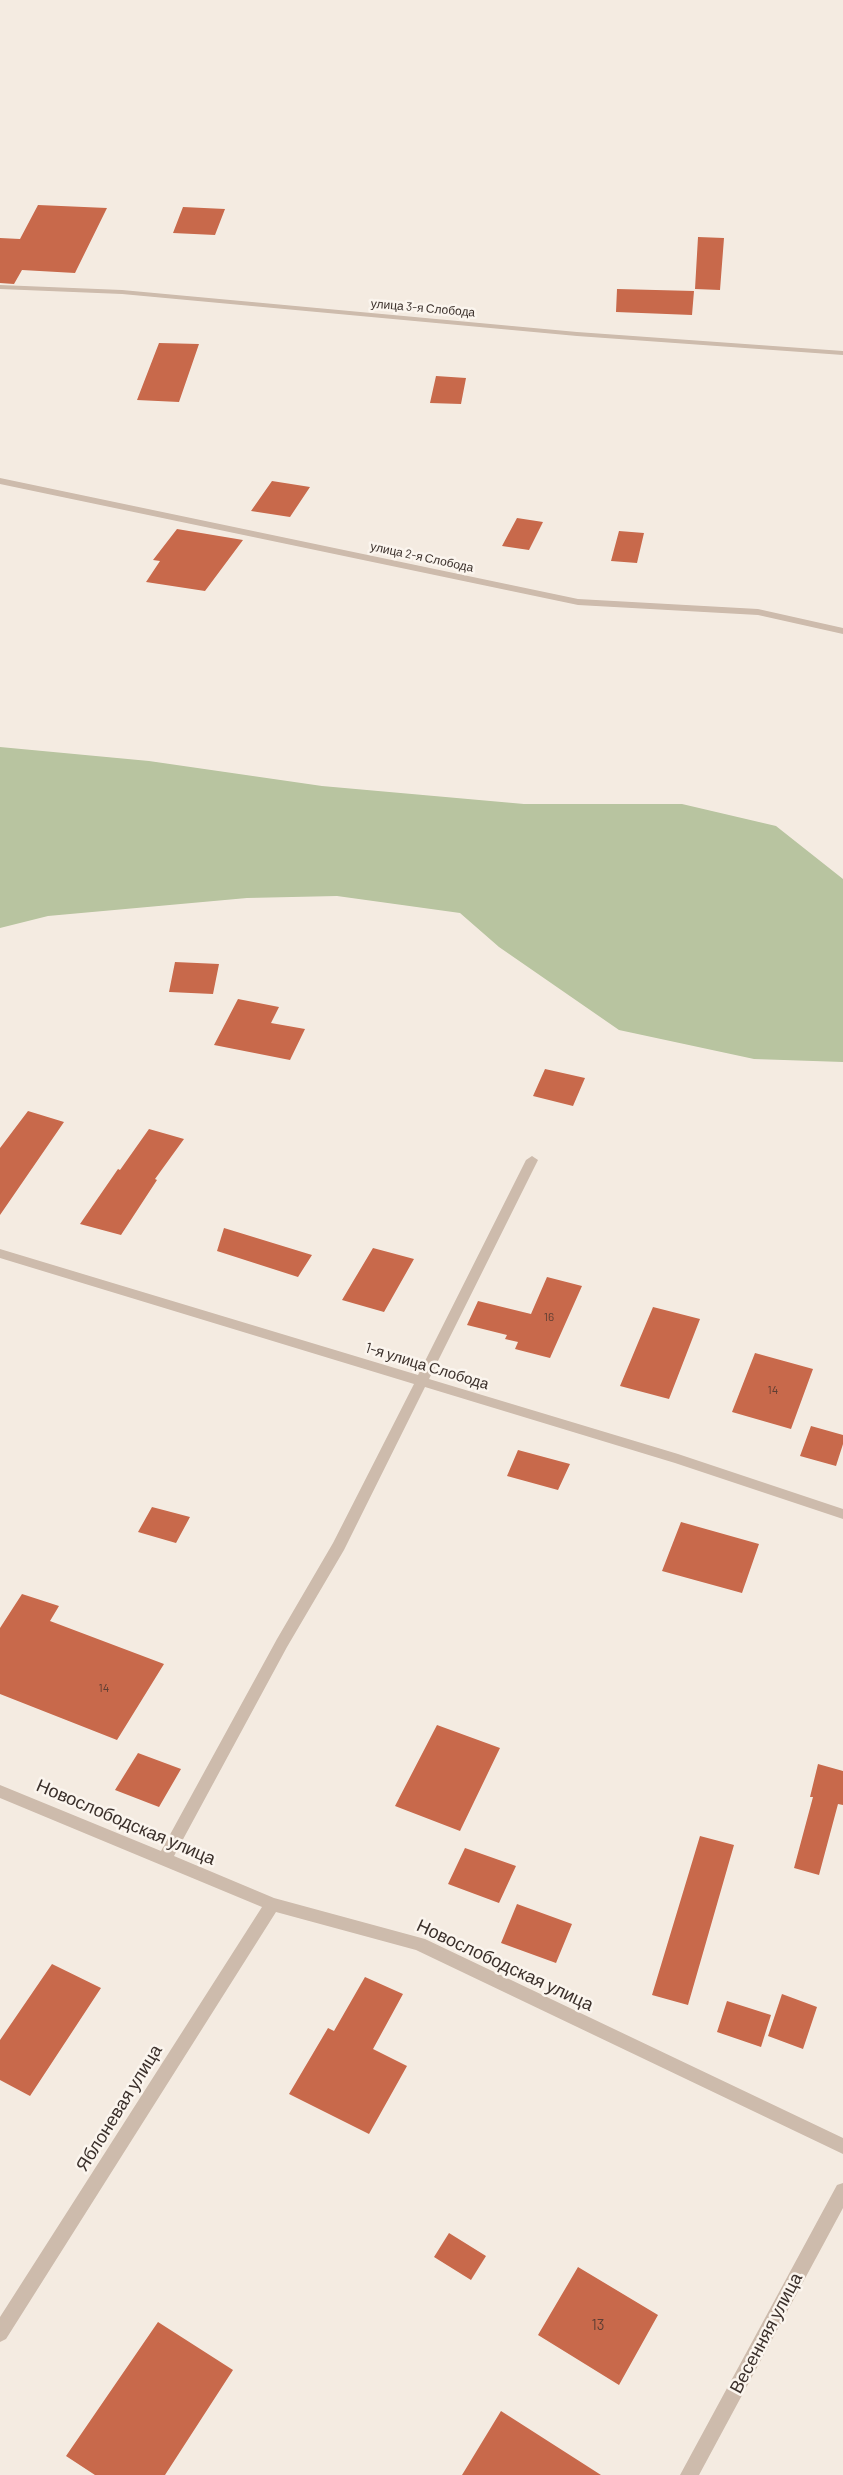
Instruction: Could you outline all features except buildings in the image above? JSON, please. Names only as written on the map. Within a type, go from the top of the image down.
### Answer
[{"type":"street","name":"улица 3-я Слобода","points":[[0,287],[122,292],[576,334],[843,353]]},
{"type":"street","name":"улица 2-я Слобода","points":[[0,481],[578,602],[758,612],[843,631]]},
{"type":"street","points":[[165,1859],[282,1643],[339,1546],[532,1160]]},
{"type":"street","name":"1-я улица Слобода","points":[[0,1253],[678,1460],[843,1514]]},
{"type":"street","name":"Новослободская улица","points":[[0,1791],[272,1904],[419,1944],[843,2146]]},
{"type":"street","name":"Яблоневая улица","points":[[0,2333],[272,1904]]},
{"type":"street","name":"Весенняя улица","points":[[689,2475],[843,2191]]},
{"type":"green space","points":[[0,747],[149,761],[322,786],[524,804],[682,804],[776,826],[843,879],[843,1062],[754,1059],[619,1030],[499,947],[460,913],[337,896],[247,898],[48,916],[0,928]]}]
